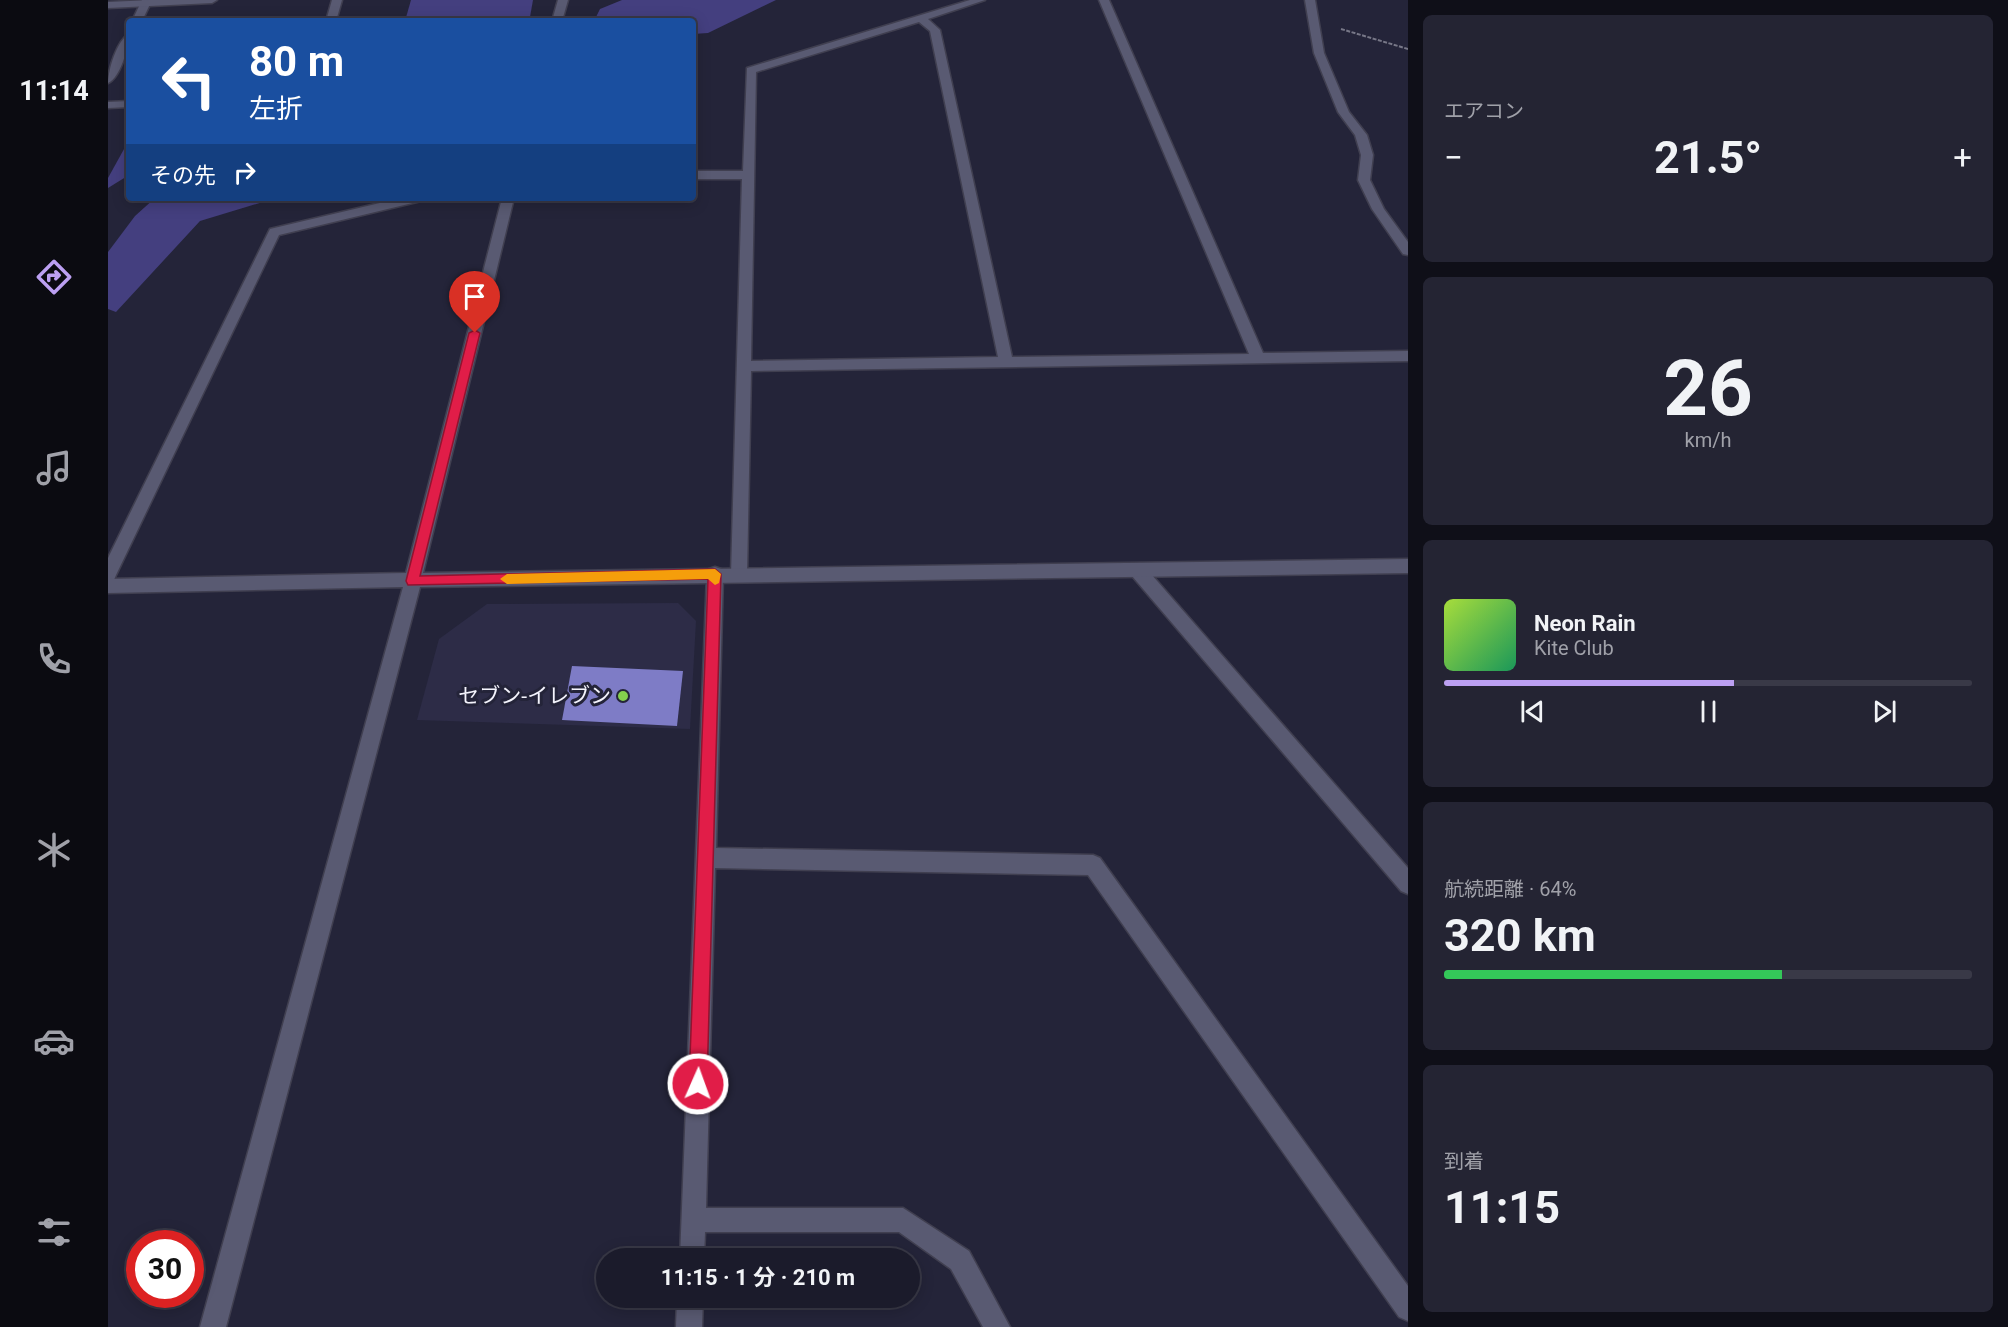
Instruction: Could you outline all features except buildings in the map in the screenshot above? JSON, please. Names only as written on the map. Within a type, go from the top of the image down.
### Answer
[{"type":"street","points":[[108,5],[212,0]]},
{"type":"street","points":[[332,18],[337,0]]},
{"type":"street","points":[[558,18],[563,0]]},
{"type":"street","points":[[739,575],[751,70],[980,0]]},
{"type":"street","points":[[1104,0],[1258,357]]},
{"type":"street","points":[[1310,0],[1319,53],[1344,112],[1361,135],[1366,155],[1364,180],[1378,209],[1408,251]]},
{"type":"street","points":[[138,18],[146,2]]},
{"type":"street","points":[[921,18],[935,30],[1006,361]]},
{"type":"street","points":[[108,80],[126,43]]},
{"type":"street","points":[[108,105],[126,104]]},
{"type":"street","points":[[696,175],[748,175]]},
{"type":"street","points":[[108,575],[274,232],[404,201]]},
{"type":"street","points":[[213,1327],[413,581],[507,201]]},
{"type":"street","points":[[745,366],[1408,356]]},
{"type":"street","points":[[108,586],[715,574],[1138,571],[1408,566]]},
{"type":"street","points":[[1138,571],[1408,884]]},
{"type":"street","points":[[692,1248],[715,574]]},
{"type":"street","points":[[706,858],[1093,865],[1408,1308]]},
{"type":"street","points":[[693,1220],[903,1220],[960,1260],[997,1327]]},
{"type":"street","points":[[689,1327],[690,1308]]},
{"type":"path","points":[[1314,23],[1408,49]]},
{"type":"shaded area","points":[[411,0],[533,0],[530,17],[527,18],[406,18]]},
{"type":"shaded area","points":[[622,0],[776,0],[708,33],[696,34],[696,18],[596,18],[600,9]]},
{"type":"shaded area","points":[[126,145],[126,177],[108,188],[108,178]]},
{"type":"shaded area","points":[[152,201],[266,201],[200,221],[116,312],[108,309],[108,252],[135,216]]},
{"type":"shaded area","points":[[678,603],[696,621],[690,729],[417,720],[439,639],[487,604]]},
{"type":"slow traffic","points":[[507,579],[715,574],[715,579]]},
{"type":"place","name":"セブン-イレブン","points":[[623,696]]},
{"type":"route","points":[[475,333],[413,581],[715,574],[698,1084]]}]
